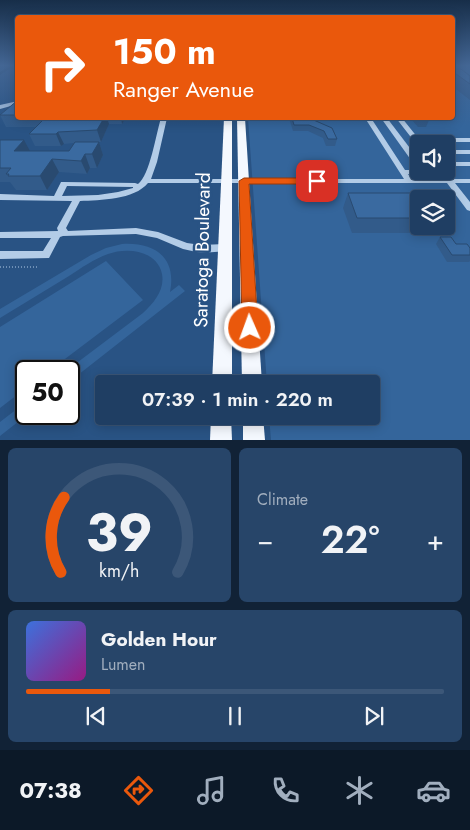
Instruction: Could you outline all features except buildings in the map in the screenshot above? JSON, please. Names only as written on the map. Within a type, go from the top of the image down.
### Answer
[{"type":"main road","name":"Saratoga Boulevard","points":[[222,375],[228,120]]},
{"type":"main road","points":[[241,120],[252,375]]},
{"type":"main road","points":[[221,425],[221,440]]},
{"type":"main road","points":[[254,425],[254,440]]},
{"type":"street","points":[[0,107],[15,103]]},
{"type":"street","points":[[0,197],[111,197],[137,188],[146,181],[163,120]]},
{"type":"street","points":[[369,120],[409,181]]},
{"type":"street","points":[[385,120],[410,153]]},
{"type":"street","points":[[400,120],[412,135]]},
{"type":"street","points":[[455,141],[470,140]]},
{"type":"street","points":[[455,152],[470,152]]},
{"type":"street","points":[[455,164],[470,164]]},
{"type":"street","points":[[403,172],[410,172]]},
{"type":"street","points":[[146,181],[470,181]]},
{"type":"street","points":[[448,181],[470,208]]},
{"type":"street","points":[[57,197],[64,184],[135,185],[137,188]]},
{"type":"street","points":[[0,255],[46,255],[60,234],[61,228],[78,197]]},
{"type":"street","points":[[0,235],[136,231],[158,235],[186,246],[201,249],[225,248]]},
{"type":"path","points":[[0,267],[36,267]]},
{"type":"shaded area","points":[[455,86],[470,86],[470,440],[271,440],[270,425],[380,425],[380,375],[266,375],[248,120],[455,120]]},
{"type":"shaded area","points":[[122,244],[134,244],[153,249],[161,254],[170,269],[170,292],[179,285],[185,291],[80,373],[80,360],[143,313],[155,300],[162,285],[162,274],[159,266],[148,255],[132,251],[108,254],[98,258],[0,318],[0,309],[106,248]]},
{"type":"shaded area","points":[[106,261],[143,300],[64,360],[15,360],[15,396],[0,408],[0,327]]},
{"type":"shaded area","points":[[15,410],[15,424],[0,436],[0,422]]},
{"type":"route","points":[[250,328],[244,181],[317,181]]}]
